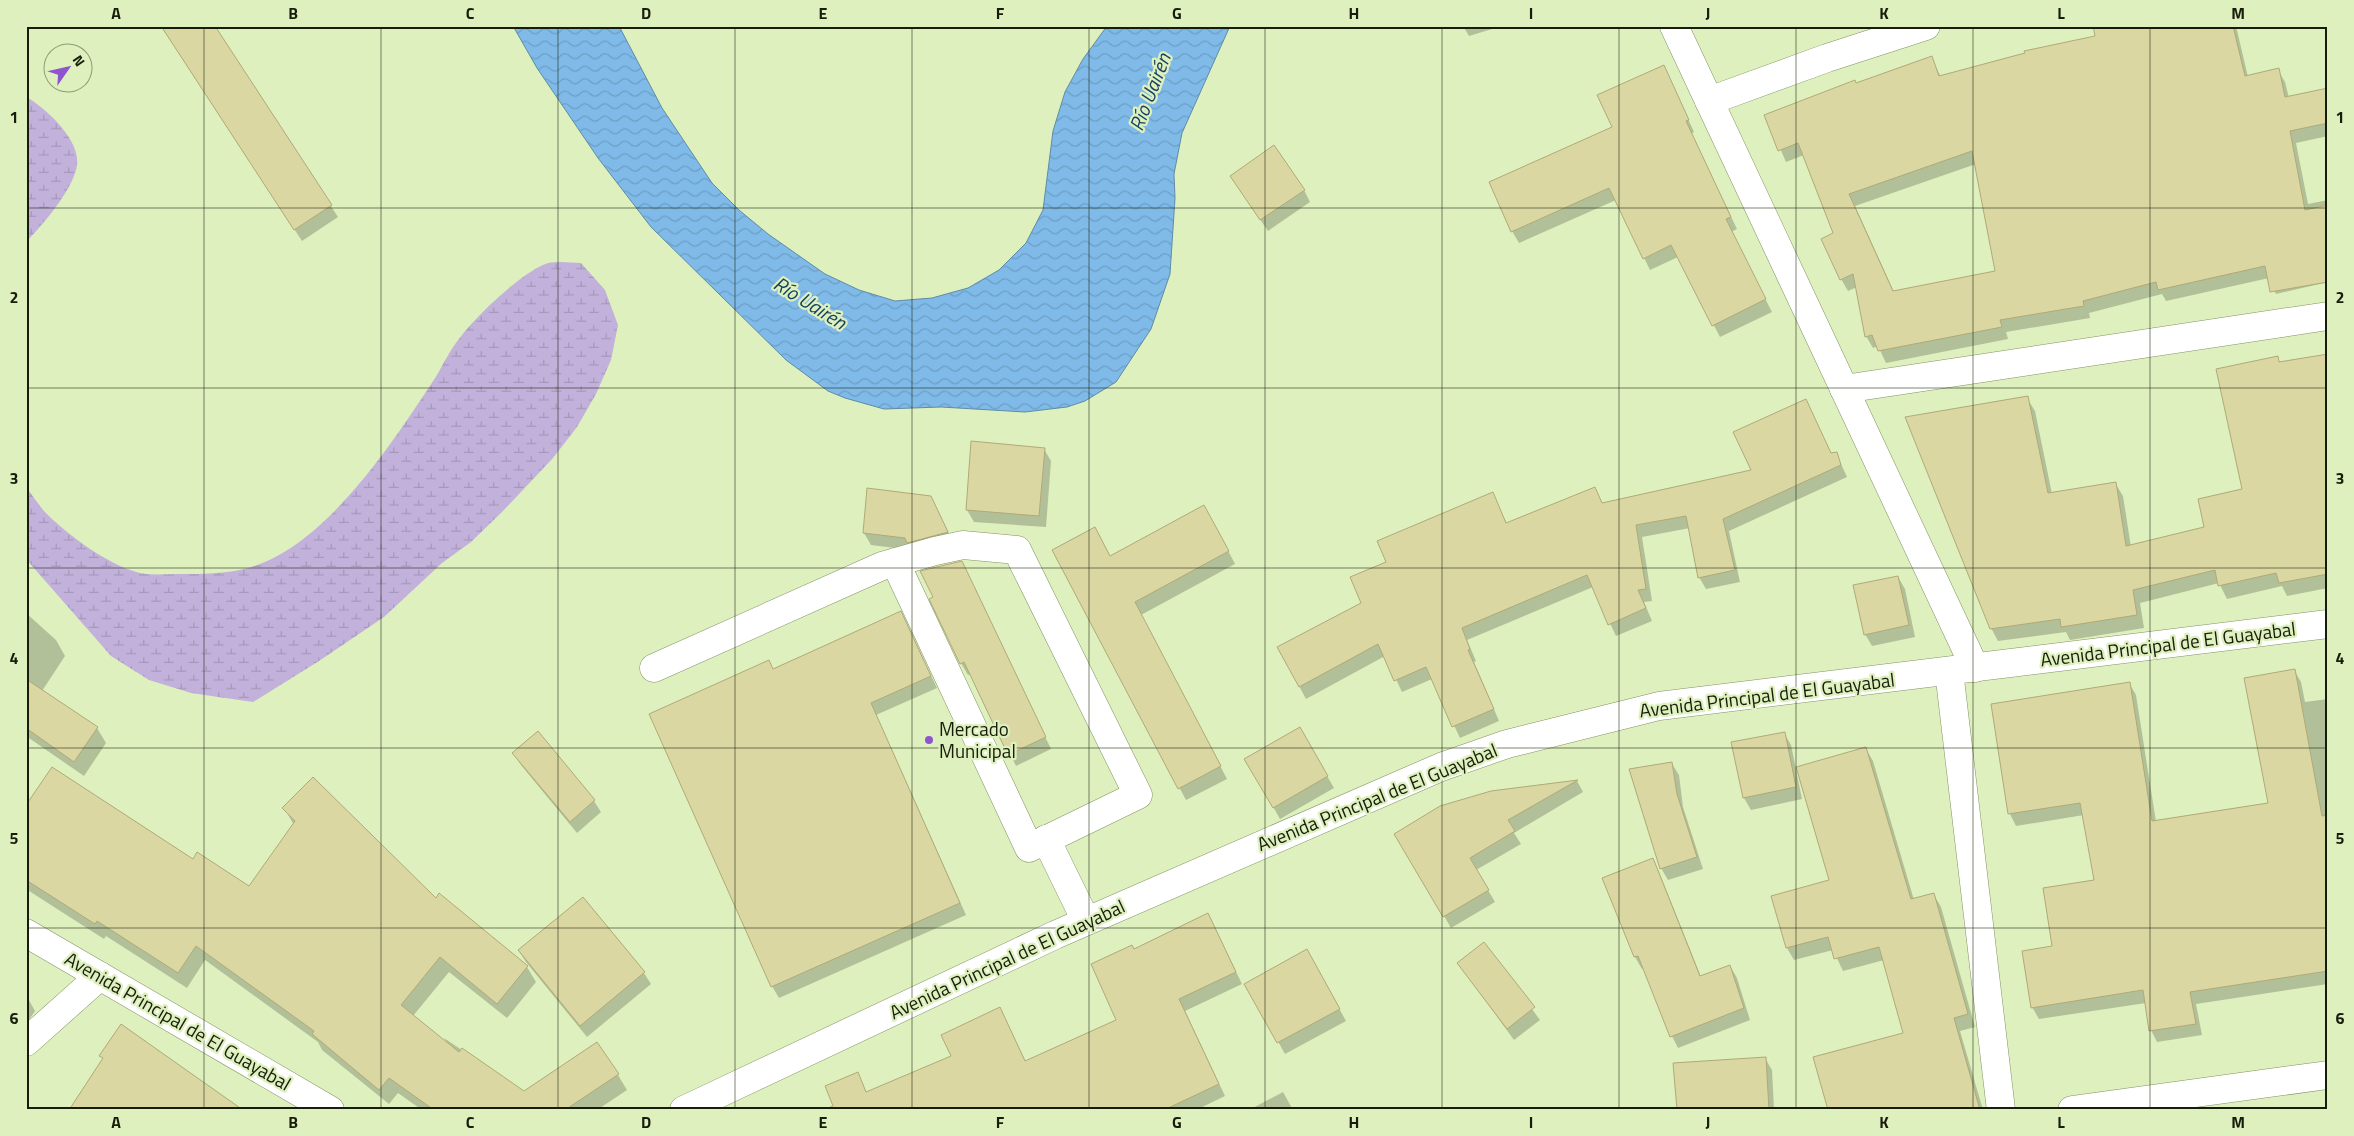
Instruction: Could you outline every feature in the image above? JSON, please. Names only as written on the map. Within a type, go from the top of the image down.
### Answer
[{"type":"street","points":[[1674,26],[1844,388],[1962,670],[2001,1110]]},
{"type":"street","points":[[1709,101],[1827,58],[1926,26]]},
{"type":"street","points":[[1844,388],[2328,316]]},
{"type":"street","points":[[654,668],[882,566],[895,562],[935,550],[963,545],[1017,550],[1138,795],[1029,848],[895,562]]},
{"type":"street","name":"Avenida Principal de El Guayabal","points":[[684,1110],[1086,921],[1441,766],[1507,744],[1659,706],[2328,624]]},
{"type":"street","points":[[1046,839],[1086,921]]},
{"type":"street","name":"Avenida Principal de El Guayabal","points":[[26,933],[330,1110]]},
{"type":"street","points":[[26,1042],[100,976]]},
{"type":"street","points":[[2072,1110],[2328,1075]]},
{"type":"green space","points":[[26,97],[50,115],[65,132],[75,149],[77,168],[59,203],[26,242]]},
{"type":"green space","points":[[547,263],[581,263],[605,290],[618,325],[611,360],[596,394],[577,427],[553,458],[502,512],[471,542],[442,563],[384,617],[319,661],[253,702],[191,693],[149,680],[111,656],[26,559],[26,487],[44,511],[65,530],[91,550],[133,571],[146,574],[223,573],[248,568],[277,556],[305,538],[331,515],[356,488],[401,429],[456,343],[486,309],[510,287],[533,270]]},
{"type":"water","name":"Río Uairén","points":[[513,26],[619,26],[662,108],[712,183],[739,210],[768,234],[825,274],[859,290],[895,301],[932,298],[968,288],[999,270],[1026,243],[1043,210],[1053,131],[1065,92],[1083,59],[1107,26],[1230,26],[1182,133],[1174,174],[1175,198],[1170,274],[1151,329],[1116,382],[1085,401],[1067,407],[1025,412],[941,407],[884,409],[828,391],[786,360],[651,227],[598,158],[537,68]]},
{"type":"building","points":[[161,26],[215,26],[332,205],[294,230]]},
{"type":"building","points":[[2093,26],[2233,26],[2245,76],[2279,68],[2285,97],[2328,88],[2328,123],[2290,131],[2305,210],[2328,205],[2328,282],[2270,292],[2265,266],[2158,290],[2156,282],[2083,301],[2084,306],[2000,320],[2002,327],[1878,351],[1872,335],[1865,337],[1853,274],[1840,280],[1821,239],[1833,233],[1798,143],[1778,151],[1764,115],[1855,80],[1856,83],[1932,56],[1939,76],[2025,53],[2024,51],[2095,36]],"holes":[[[1972,151],[1995,271],[1893,291],[1849,194]]]},
{"type":"building","points":[[1664,65],[1689,120],[1686,121],[1731,217],[1726,219],[1766,299],[1712,326],[1671,245],[1643,259],[1609,188],[1511,232],[1489,182],[1612,127],[1597,95]]},
{"type":"building","points":[[1274,145],[1305,190],[1260,220],[1230,176]]},
{"type":"building","points":[[2328,354],[2328,574],[2279,583],[2276,573],[2218,586],[2215,570],[2133,590],[2137,615],[2061,627],[2060,619],[1990,629],[1905,417],[2028,396],[2048,493],[2116,482],[2126,546],[2204,527],[2198,499],[2242,489],[2216,369],[2278,356],[2279,362]]},
{"type":"building","points":[[1806,399],[1831,453],[1837,452],[1841,465],[1723,519],[1735,570],[1698,578],[1686,516],[1636,525],[1646,589],[1638,590],[1646,608],[1608,625],[1587,575],[1462,628],[1470,649],[1468,650],[1494,709],[1452,727],[1426,667],[1394,681],[1378,644],[1299,687],[1277,647],[1361,603],[1350,577],[1386,562],[1377,541],[1493,492],[1506,523],[1595,487],[1602,503],[1751,470],[1733,432]]},
{"type":"building","points":[[971,441],[1045,448],[1039,516],[966,510]]},
{"type":"building","points":[[867,488],[931,496],[948,532],[907,543],[905,538],[863,533]]},
{"type":"building","points":[[1204,505],[1229,551],[1135,602],[1221,766],[1178,789],[1052,550],[1095,527],[1110,556]]},
{"type":"building","points":[[962,561],[1046,737],[1008,755],[964,662],[960,664],[929,599],[933,597],[920,571]]},
{"type":"building","points":[[1898,576],[1909,625],[1864,635],[1853,585]]},
{"type":"building","points":[[901,611],[931,676],[871,703],[960,903],[771,987],[649,714],[769,660],[773,669]]},
{"type":"building","points":[[2295,669],[2322,816],[2328,815],[2328,971],[2190,992],[2196,1024],[2149,1031],[2143,990],[2031,1008],[2022,951],[2052,946],[2043,888],[2094,880],[2080,803],[2008,814],[1991,704],[2130,682],[2152,821],[2268,803],[2244,678]]},
{"type":"building","points":[[26,679],[98,727],[74,762],[26,728]]},
{"type":"building","points":[[1300,727],[1328,776],[1273,808],[1244,759]]},
{"type":"building","points":[[538,731],[595,800],[570,822],[512,753]]},
{"type":"building","points":[[1785,732],[1796,787],[1743,798],[1731,742]]},
{"type":"building","points":[[1866,747],[1911,899],[1934,893],[1968,1014],[1954,1018],[1980,1110],[1828,1110],[1813,1057],[1903,1033],[1879,947],[1834,959],[1828,937],[1786,948],[1771,896],[1829,880],[1796,767]]},
{"type":"building","points":[[1672,762],[1677,794],[1697,857],[1660,869],[1629,769]]},
{"type":"building","points":[[52,767],[193,859],[197,852],[249,886],[295,821],[282,808],[313,777],[436,898],[439,893],[528,966],[497,1004],[440,957],[401,1005],[459,1052],[462,1048],[524,1091],[597,1042],[619,1074],[565,1110],[434,1110],[389,1078],[379,1090],[312,1034],[314,1031],[196,946],[178,973],[97,921],[95,924],[26,880],[26,805]]},
{"type":"building","points":[[1578,780],[1508,820],[1515,831],[1470,858],[1489,890],[1443,917],[1394,834],[1440,806],[1491,791]]},
{"type":"building","points":[[1653,858],[1700,976],[1730,965],[1744,1008],[1670,1037],[1638,956],[1634,957],[1602,878]]},
{"type":"building","points":[[583,897],[645,972],[580,1026],[518,950]]},
{"type":"building","points":[[1208,913],[1236,972],[1179,999],[1219,1084],[1164,1110],[824,1110],[833,1106],[825,1086],[858,1072],[866,1092],[951,1056],[941,1035],[1000,1007],[1025,1061],[1116,1020],[1091,964],[1132,945],[1134,949]]},
{"type":"building","points":[[1484,942],[1535,1007],[1507,1029],[1457,963]]},
{"type":"building","points":[[1307,949],[1340,1009],[1277,1043],[1244,984]]},
{"type":"building","points":[[121,1024],[243,1110],[69,1110],[103,1058],[99,1056]]},
{"type":"building","points":[[1766,1057],[1769,1110],[1677,1110],[1673,1063]]},
{"type":"place","name":"Mercado Municipal","points":[[929,740]]}]
